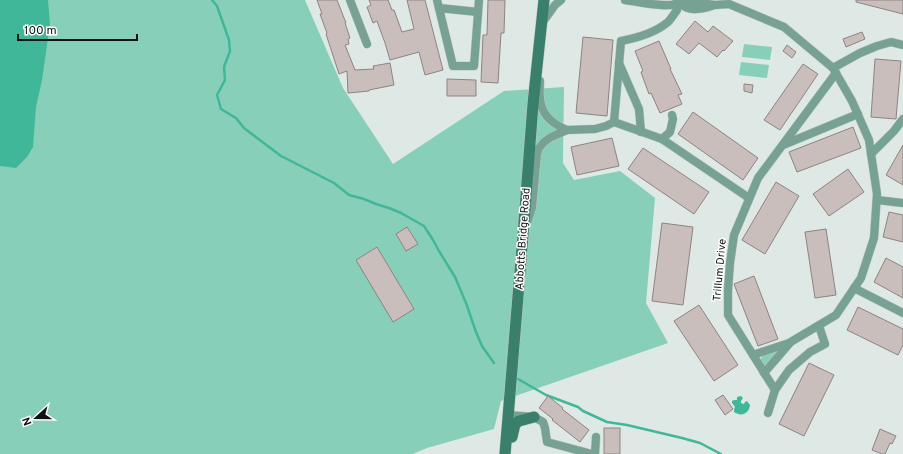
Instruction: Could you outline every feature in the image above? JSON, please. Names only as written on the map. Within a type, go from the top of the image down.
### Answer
[{"type":"main road","name":"Abbotts Bridge Road","points":[[505,454],[533,104],[544,0]]},
{"type":"main road","points":[[511,454],[512,437],[515,424],[519,421],[534,417]]},
{"type":"street","points":[[350,0],[367,44]]},
{"type":"street","points":[[478,12],[438,4],[453,66],[474,66],[480,0]]},
{"type":"street","name":"Abbotts Bridge Road","points":[[541,25],[555,5],[561,0]]},
{"type":"street","points":[[625,0],[647,2],[666,6],[678,3],[684,7],[700,10],[715,5],[729,4],[784,27],[835,70],[858,114],[869,140],[877,200],[874,238],[861,278],[836,315],[789,343],[753,355]]},
{"type":"street","points":[[707,0],[715,5]]},
{"type":"street","points":[[614,122],[621,41],[655,31],[668,22],[677,10],[678,3]]},
{"type":"street","points":[[835,70],[860,53],[884,44],[891,42],[903,46]]},
{"type":"street","points":[[537,60],[541,106],[549,119],[559,127],[567,130]]},
{"type":"street","points":[[619,62],[639,109],[641,132]]},
{"type":"street","name":"Trillum Drive","points":[[775,390],[728,315],[730,263],[734,234],[758,178],[835,70]]},
{"type":"street","points":[[782,145],[858,114]]},
{"type":"street","points":[[662,139],[670,132],[673,119],[672,115]]},
{"type":"street","points":[[871,154],[894,131],[903,119]]},
{"type":"street","points":[[523,235],[532,208],[537,154],[539,148],[551,137],[567,130],[595,129],[614,122],[662,139],[749,198]]},
{"type":"street","points":[[877,200],[903,203]]},
{"type":"street","points":[[854,288],[903,313]]},
{"type":"street","points":[[768,413],[775,390],[789,370],[810,352],[825,344],[819,326]]},
{"type":"street","points":[[764,373],[789,343]]},
{"type":"street","points":[[509,402],[514,410],[520,414],[527,414],[543,422],[547,442],[592,454]]},
{"type":"street","points":[[508,415],[534,417]]},
{"type":"street","points":[[595,454],[596,437]]},
{"type":"shaded area","points":[[0,0],[305,0],[343,88],[393,164],[504,91],[564,87],[563,163],[574,180],[620,171],[655,198],[646,303],[668,343],[501,401],[494,429],[427,448],[413,454],[0,454]]},
{"type":"shaded area","points":[[0,0],[48,0],[50,24],[42,80],[36,107],[33,147],[27,157],[16,168],[0,166]]},
{"type":"shaded area","points":[[744,44],[772,47],[770,60],[742,57]]},
{"type":"shaded area","points":[[741,62],[769,65],[767,78],[739,75]]},
{"type":"shaded area","points":[[782,347],[766,366],[760,361],[762,356]]},
{"type":"shaded area","points":[[741,396],[743,398],[741,403],[744,404],[747,401],[750,405],[748,411],[744,414],[737,414],[734,412],[735,407],[732,401],[737,400],[737,397]]},
{"type":"building","points":[[317,0],[337,0],[350,38],[348,39],[349,44],[345,45],[355,70],[374,69],[373,66],[390,63],[394,85],[369,91],[348,93],[347,71],[339,74]]},
{"type":"building","points":[[369,0],[388,0],[392,10],[394,10],[402,32],[414,29],[407,0],[425,0],[443,70],[425,75],[419,52],[390,60],[377,21],[373,23],[367,7],[371,5]]},
{"type":"building","points":[[488,0],[505,0],[504,33],[501,33],[498,83],[481,82],[483,35],[487,35]]},
{"type":"building","points":[[856,0],[903,0],[903,14],[856,2]]},
{"type":"building","points":[[695,21],[708,32],[713,26],[733,41],[717,57],[699,43],[689,54],[676,44]]},
{"type":"building","points":[[862,32],[865,39],[846,47],[843,39]]},
{"type":"building","points":[[583,37],[613,40],[607,116],[576,113]]},
{"type":"building","points":[[659,41],[682,94],[678,95],[682,104],[660,113],[651,93],[649,94],[641,72],[643,71],[635,51]]},
{"type":"building","points":[[787,45],[796,52],[792,58],[783,51]]},
{"type":"building","points":[[875,59],[901,61],[896,119],[871,117]]},
{"type":"building","points":[[803,64],[818,74],[780,130],[764,120]]},
{"type":"building","points":[[447,79],[476,80],[476,96],[447,96]]},
{"type":"building","points":[[744,84],[753,85],[752,93],[744,91]]},
{"type":"building","points":[[693,112],[758,158],[743,180],[678,134]]},
{"type":"building","points":[[853,127],[861,148],[797,172],[789,152]]},
{"type":"building","points":[[612,138],[619,166],[577,175],[571,147]]},
{"type":"building","points":[[903,145],[903,185],[886,175]]},
{"type":"building","points":[[643,148],[709,192],[694,214],[628,169]]},
{"type":"building","points":[[848,169],[864,192],[829,216],[813,194]]},
{"type":"building","points":[[776,182],[799,196],[765,254],[742,240]]},
{"type":"building","points":[[889,212],[903,215],[903,242],[883,237]]},
{"type":"building","points":[[662,223],[693,227],[683,305],[652,301]]},
{"type":"building","points":[[407,227],[418,244],[406,251],[396,234]]},
{"type":"building","points":[[826,229],[836,295],[815,298],[805,232]]},
{"type":"building","points":[[377,247],[414,309],[393,322],[356,260]]},
{"type":"building","points":[[886,258],[903,267],[903,298],[874,282]]},
{"type":"building","points":[[754,276],[778,339],[758,346],[734,284]]},
{"type":"building","points":[[699,305],[738,365],[714,381],[674,321]]},
{"type":"building","points":[[858,307],[903,329],[903,345],[898,355],[847,330]]},
{"type":"building","points":[[809,363],[834,375],[804,436],[779,424]]},
{"type":"building","points":[[723,395],[733,409],[725,415],[715,400]]},
{"type":"building","points":[[548,396],[589,430],[580,442],[539,408]]},
{"type":"building","points":[[604,428],[620,428],[620,454],[604,454]]},
{"type":"building","points":[[880,429],[896,436],[892,444],[890,443],[885,454],[872,450]]},
{"type":"waterway","points":[[212,0],[217,6],[229,40],[230,51],[224,67],[225,80],[217,95],[221,109],[236,118],[244,128],[281,156],[334,183],[349,195],[389,208],[424,226],[455,277],[482,346],[494,363]]},
{"type":"waterway","points":[[518,379],[546,395],[578,407],[583,411],[607,422],[627,425],[700,443],[721,454]]}]
